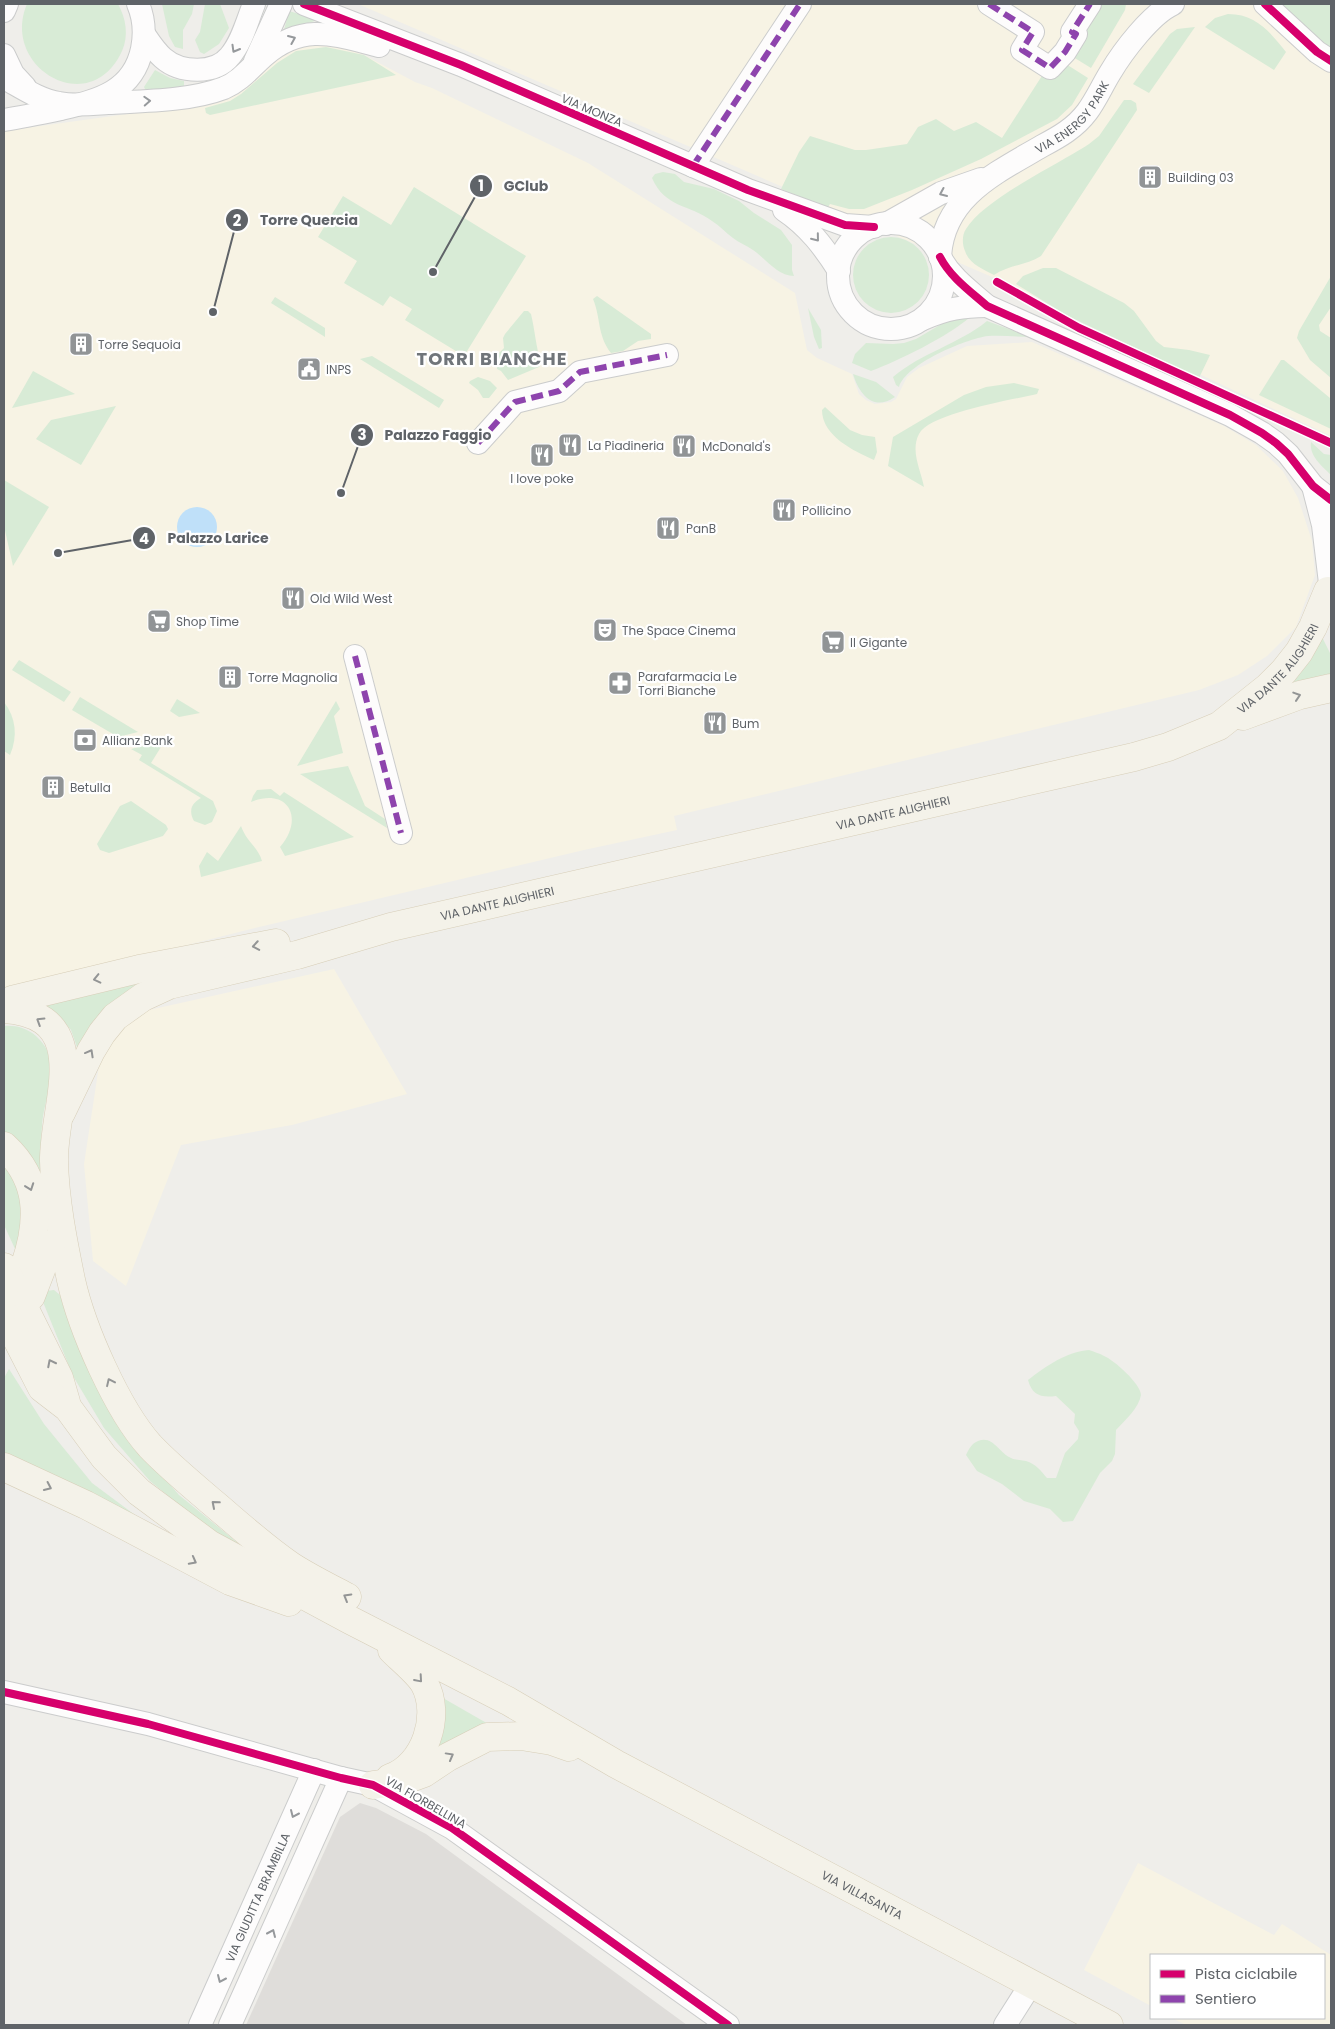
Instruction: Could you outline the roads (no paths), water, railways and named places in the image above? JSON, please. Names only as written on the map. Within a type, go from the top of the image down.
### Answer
[{"type":"main road","points":[[1330,585],[1328,612],[1331,628]]},
{"type":"main road","name":"VIA DANTE ALIGHIERI","points":[[391,926],[1134,757],[1168,747],[1219,726],[1284,672],[1308,637],[1330,585]]},
{"type":"main road","points":[[1219,726],[1300,694],[1331,688]]},
{"type":"main road","points":[[4,1003],[111,976],[216,953],[391,926]]},
{"type":"main road","points":[[61,1113],[90,1051],[102,1033],[115,1017],[143,997],[169,985],[297,955],[391,926]]},
{"type":"main road","points":[[4,1009],[23,1012],[42,1020],[51,1028],[60,1044],[65,1068],[61,1113],[54,1152],[54,1180],[71,1281],[82,1321],[120,1402],[150,1445],[231,1518],[291,1566],[524,1700],[566,1734]]},
{"type":"main road","points":[[4,1146],[24,1172],[35,1203],[34,1236],[14,1266],[59,1378],[68,1408]]},
{"type":"main road","points":[[31,1296],[48,1251],[58,1208]]},
{"type":"main road","points":[[4,1314],[42,1388],[68,1408],[104,1457],[140,1492],[163,1511],[209,1544],[566,1734],[616,1764]]},
{"type":"main road","points":[[4,1320],[26,1357]]},
{"type":"main road","points":[[4,1467],[86,1505],[230,1580],[272,1598],[361,1626],[424,1683],[432,1707],[428,1738],[411,1764],[395,1777],[373,1784]]},
{"type":"main road","points":[[373,1784],[402,1781],[424,1773],[448,1757],[487,1737],[521,1736],[552,1741],[616,1764]]},
{"type":"main road","name":"VIA VILLASANTA","points":[[616,1764],[1109,2025]]},
{"type":"street","points":[[4,11],[7,4]]},
{"type":"street","points":[[4,120],[81,104],[105,97],[116,90],[127,79],[140,57],[144,34],[138,4]]},
{"type":"street","points":[[144,34],[153,48],[169,63],[191,70],[210,68],[225,62],[231,56],[254,4]]},
{"type":"street","points":[[253,66],[281,4]]},
{"type":"street","name":"VIA MONZA","points":[[304,4],[461,65],[748,190],[845,225],[880,226]]},
{"type":"street","points":[[692,166],[800,4]]},
{"type":"street","points":[[989,4],[1033,32],[1022,50],[1050,68],[1065,52],[1076,34],[1072,32],[1090,4]]},
{"type":"street","name":"VIA ENERGY PARK","points":[[1136,38],[1149,4]]},
{"type":"street","name":"VIA ENERGY PARK","points":[[940,258],[944,232],[959,204],[989,177],[1073,128],[1088,111],[1110,72],[1136,38],[1154,16],[1173,4]]},
{"type":"street","points":[[1265,4],[1317,52],[1331,61]]},
{"type":"street","points":[[4,78],[39,96],[58,103],[81,104],[155,100],[211,91],[233,83],[267,53],[290,38],[314,32],[461,65]]},
{"type":"street","points":[[4,55],[10,69],[18,80],[39,96]]},
{"type":"street","name":"VIA ENERGY PARK","points":[[880,226],[941,193],[989,177]]},
{"type":"street","name":"VIA MONZA","points":[[748,190],[785,210],[800,221],[824,248],[839,271]]},
{"type":"street","points":[[987,306],[959,306],[946,309],[910,325],[895,329],[880,328],[864,321],[853,312],[844,300],[840,288],[839,271],[842,256],[851,242],[860,234],[880,226],[903,225],[921,233],[932,243],[945,266],[987,306],[1246,423],[1288,454],[1313,486],[1331,500]]},
{"type":"street","points":[[922,319],[935,306],[941,293],[944,274],[940,258]]},
{"type":"street","points":[[478,443],[515,402],[559,391],[580,372],[666,356]]},
{"type":"street","points":[[1313,486],[1323,525],[1330,585]]},
{"type":"street","points":[[356,656],[401,833]]},
{"type":"street","name":"VIA FIORBELLINA","points":[[4,1692],[148,1724],[341,1778],[373,1784],[452,1828],[728,2025]]},
{"type":"street","name":"VIA GIUDITTA BRAMBILLA","points":[[200,2025],[314,1770]]},
{"type":"street","points":[[230,2025],[341,1778]]},
{"type":"street","points":[[1005,2025],[1032,1984]]},
{"type":"water","points":[[201,507],[208,510],[214,516],[217,527],[216,535],[208,544],[201,547],[193,547],[186,544],[178,535],[177,523],[180,516],[189,508]]},
{"type":"place","name":"Building 03","points":[[1150,177]]},
{"type":"place","name":"GClub","points":[[433,272]]},
{"type":"place","name":"Torre Quercia","points":[[213,312]]},
{"type":"place","name":"Torre Sequoia","points":[[81,344]]},
{"type":"place","name":"INPS","points":[[309,369]]},
{"type":"place","name":"La Piadineria","points":[[570,445]]},
{"type":"place","name":"McDonald's","points":[[684,446]]},
{"type":"place","name":"I love poke","points":[[542,455]]},
{"type":"place","name":"Palazzo Faggio","points":[[341,493]]},
{"type":"place","name":"Pollicino","points":[[784,510]]},
{"type":"place","name":"PanB","points":[[668,528]]},
{"type":"place","name":"Palazzo Larice","points":[[58,553]]},
{"type":"place","name":"Old Wild West","points":[[293,598]]},
{"type":"place","name":"Shop Time","points":[[159,621]]},
{"type":"place","name":"The Space Cinema","points":[[605,630]]},
{"type":"place","name":"Il Gigante","points":[[833,642]]},
{"type":"place","name":"Torre Magnolia","points":[[230,677]]},
{"type":"place","name":"Parafarmacia Le Torri Bianche","points":[[620,683]]},
{"type":"place","name":"Bum","points":[[715,723]]},
{"type":"place","name":"Allianz Bank","points":[[85,740]]},
{"type":"place","name":"Betulla","points":[[53,787]]},
{"type":"district","name":"TORRI BIANCHE","points":[[492,358]]}]
